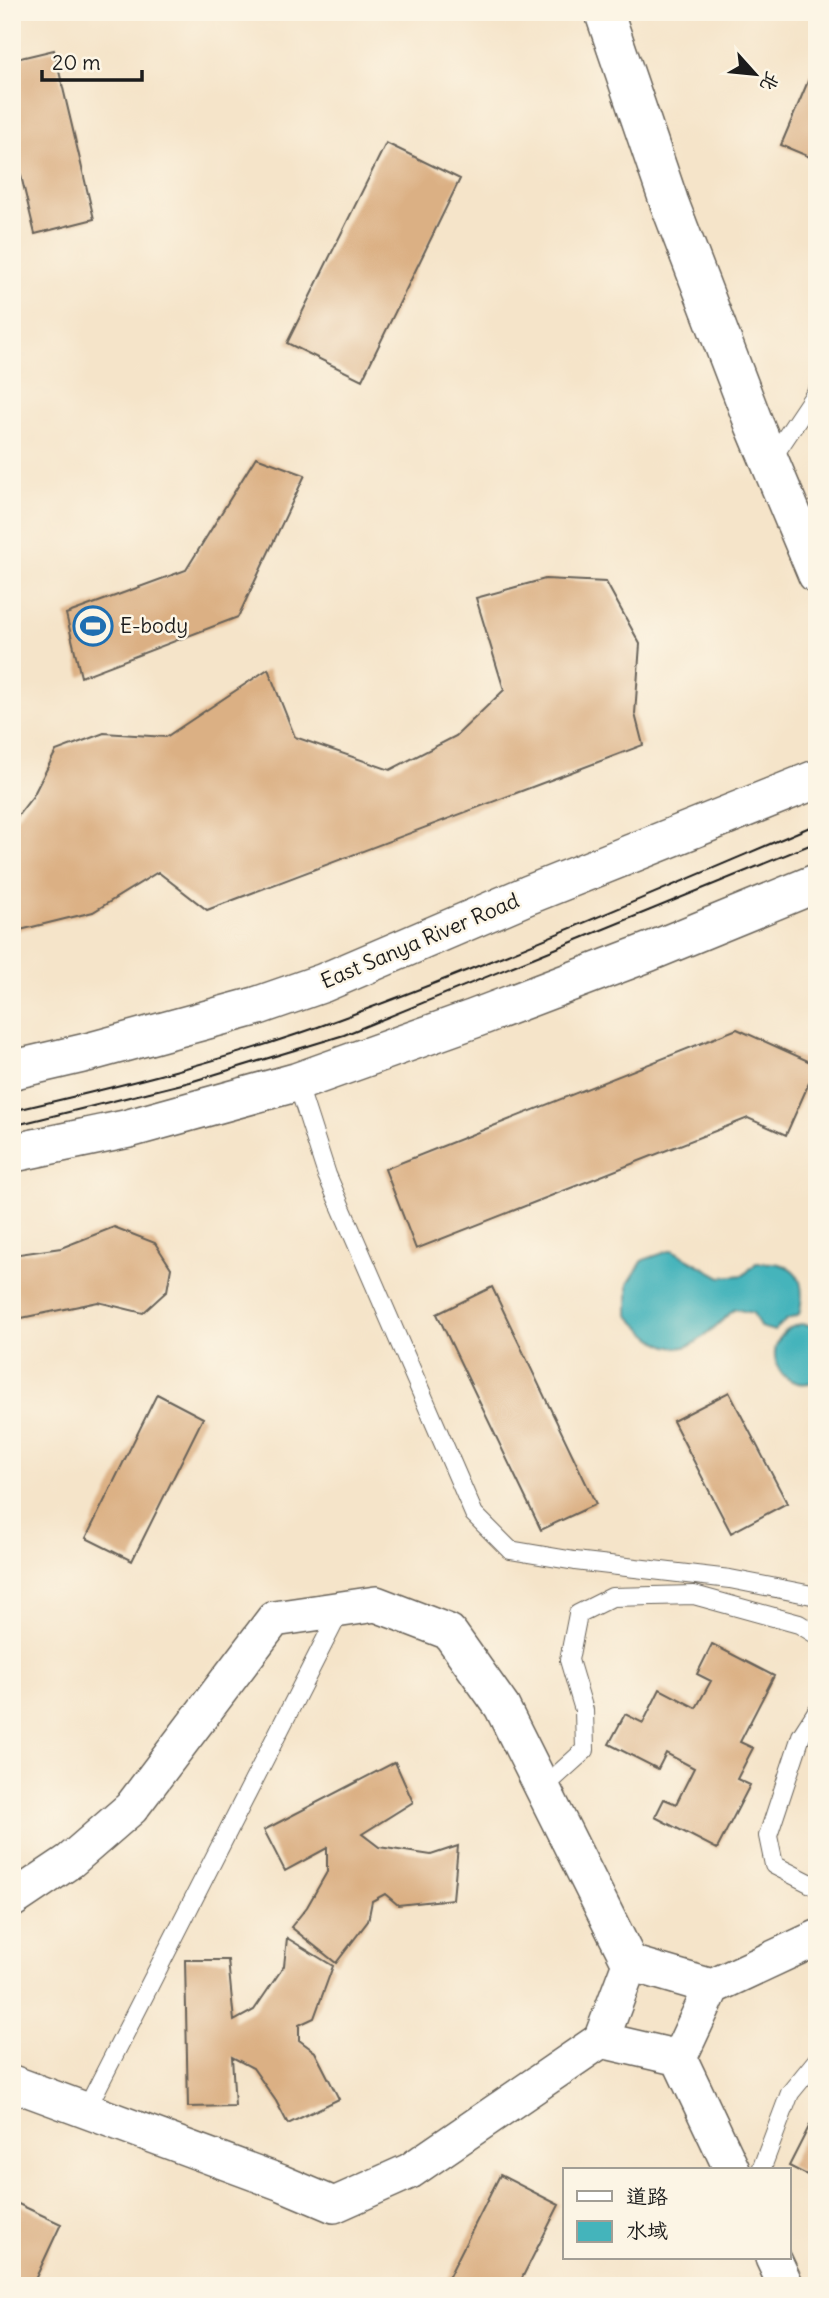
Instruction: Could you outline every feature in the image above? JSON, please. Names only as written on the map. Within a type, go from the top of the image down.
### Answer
[{"type":"main road","points":[[604,12],[669,201],[817,574]]},
{"type":"main road","name":"East Sanya River Road","points":[[12,1070],[257,1006],[323,983],[515,901],[817,779]]},
{"type":"main road","points":[[12,1153],[127,1129],[297,1082],[624,962],[817,883]]},
{"type":"street","points":[[12,1900],[70,1861],[131,1808],[274,1619],[376,1604],[449,1632],[502,1707],[631,1964],[712,1987]]},
{"type":"street","points":[[679,2058],[712,1987],[817,1938]]},
{"type":"street","points":[[12,2083],[282,2183],[334,2205],[410,2171],[601,2040],[631,1964]]},
{"type":"street","points":[[601,2040],[679,2058]]},
{"type":"street","points":[[679,2058],[731,2168]]},
{"type":"street","points":[[774,2260],[786,2286]]},
{"type":"lane","points":[[770,461],[817,391]]},
{"type":"lane","points":[[297,1082],[327,1175],[474,1514],[510,1550],[575,1561],[730,1579],[817,1596]]},
{"type":"lane","points":[[543,1788],[585,1750],[584,1710],[569,1660],[578,1614],[612,1597],[694,1595],[799,1624],[817,1635]]},
{"type":"lane","points":[[86,2110],[341,1609]]},
{"type":"lane","points":[[817,1711],[801,1736],[768,1836],[774,1865],[817,1887]]},
{"type":"lane","points":[[762,2168],[790,2094],[817,2060]]},
{"type":"water","points":[[672,1250],[721,1277],[744,1275],[756,1263],[774,1263],[788,1267],[801,1284],[799,1315],[786,1320],[774,1331],[760,1327],[753,1313],[735,1309],[693,1344],[674,1347],[657,1341],[628,1315],[628,1284],[643,1260]]},
{"type":"water","points":[[800,1324],[817,1326],[817,1381],[802,1383],[790,1380],[776,1363],[778,1340],[786,1331]]},
{"type":"building","points":[[54,50],[94,219],[35,234],[12,138],[12,60]]},
{"type":"building","points":[[817,60],[817,160],[781,145]]},
{"type":"building","points":[[386,143],[460,179],[362,380],[287,343]]},
{"type":"building","points":[[256,457],[305,475],[238,617],[81,677],[66,614],[186,570]]},
{"type":"building","points":[[545,579],[606,582],[640,644],[635,714],[643,745],[207,910],[158,872],[93,912],[12,932],[12,823],[33,796],[56,751],[104,733],[166,737],[268,669],[295,737],[390,770],[456,736],[504,690],[476,598]]},
{"type":"building","points":[[737,1029],[817,1065],[786,1135],[748,1118],[416,1249],[385,1169]]},
{"type":"building","points":[[114,1227],[155,1243],[171,1268],[167,1291],[143,1313],[98,1302],[12,1320],[12,1255],[61,1248]]},
{"type":"building","points":[[492,1287],[596,1504],[541,1530],[437,1314]]},
{"type":"building","points":[[729,1392],[787,1503],[731,1533],[673,1421]]},
{"type":"building","points":[[157,1394],[203,1418],[132,1561],[86,1538]]},
{"type":"building","points":[[712,1644],[774,1676],[740,1742],[753,1748],[737,1779],[750,1785],[717,1849],[655,1817],[664,1799],[676,1804],[694,1768],[666,1753],[658,1769],[609,1744],[625,1714],[643,1723],[660,1689],[696,1708],[711,1681],[697,1674]]},
{"type":"building","points":[[395,1762],[413,1802],[362,1834],[379,1847],[431,1855],[458,1846],[453,1899],[398,1905],[385,1894],[372,1901],[368,1921],[336,1963],[291,1927],[307,1907],[327,1872],[327,1848],[285,1871],[264,1830]]},
{"type":"building","points":[[287,1938],[333,1966],[314,2018],[299,2025],[299,2040],[315,2052],[339,2099],[288,2124],[253,2068],[232,2057],[235,2106],[188,2107],[185,1960],[228,1960],[234,2021],[254,2010],[284,1966]]},
{"type":"building","points":[[817,2111],[817,2180],[789,2166]]},
{"type":"building","points":[[500,2175],[559,2205],[518,2286],[444,2286]]},
{"type":"building","points":[[12,2201],[61,2224],[32,2286],[12,2286]]},
{"type":"tram line","points":[[12,1111],[177,1070],[340,1019],[520,949],[817,824]]},
{"type":"tram line","points":[[12,1126],[190,1082],[344,1035],[817,842]]},
{"type":"place","name":"E-body","points":[[93,626]]}]
